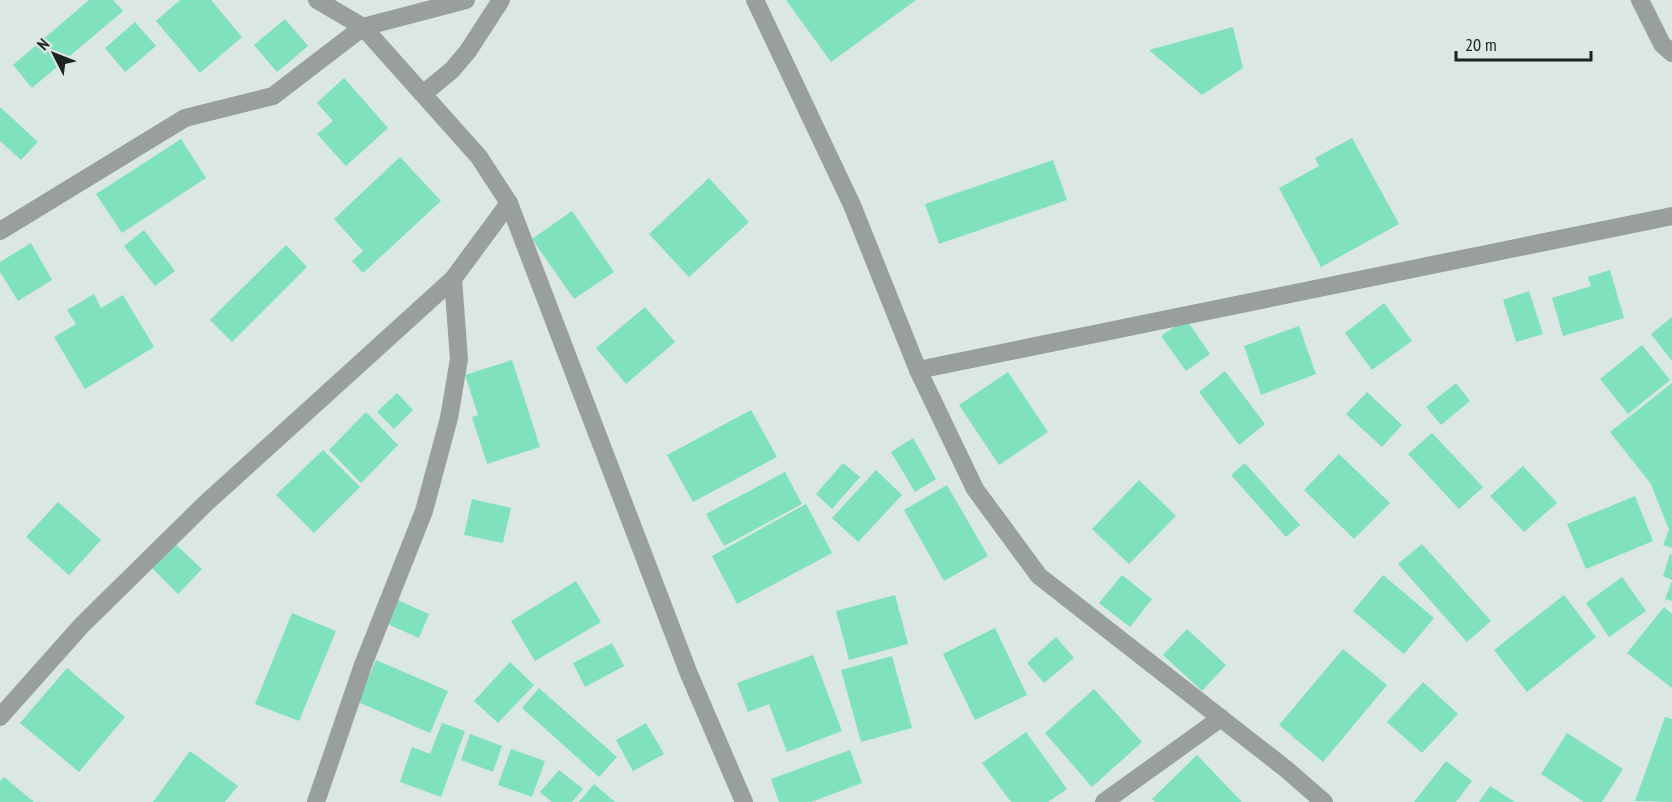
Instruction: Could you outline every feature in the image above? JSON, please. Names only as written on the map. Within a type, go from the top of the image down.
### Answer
[{"type":"street","points":[[317,0],[363,27],[479,157],[509,203],[689,674],[744,802]]},
{"type":"street","points":[[0,231],[185,118],[273,96],[363,27],[466,0]]},
{"type":"street","points":[[423,94],[452,70],[463,57],[501,0]]},
{"type":"street","points":[[755,0],[852,205],[918,370],[975,489],[1039,576],[1286,769],[1324,802]]},
{"type":"street","points":[[1640,0],[1662,44],[1672,53]]},
{"type":"street","points":[[0,717],[82,626],[205,504],[453,279],[509,203]]},
{"type":"street","points":[[918,370],[1672,216]]},
{"type":"street","points":[[316,802],[363,665],[424,511],[446,428],[459,359],[453,279]]},
{"type":"street","points":[[1104,802],[1221,718]]},
{"type":"building","points":[[89,0],[113,0],[123,11],[32,88],[13,65]]},
{"type":"building","points":[[180,0],[211,0],[242,37],[200,73],[156,21]]},
{"type":"building","points":[[786,0],[916,0],[831,62]]},
{"type":"building","points":[[285,19],[308,46],[277,72],[254,45]]},
{"type":"building","points":[[135,22],[156,46],[125,72],[105,48]]},
{"type":"building","points":[[1233,27],[1243,68],[1202,95],[1149,50]]},
{"type":"building","points":[[344,78],[388,128],[346,166],[317,134],[333,121],[317,103]]},
{"type":"building","points":[[0,107],[38,142],[21,160],[0,141]]},
{"type":"building","points":[[1352,138],[1399,224],[1321,267],[1279,188],[1319,166],[1315,158]]},
{"type":"building","points":[[181,139],[206,178],[122,233],[96,194]]},
{"type":"building","points":[[400,157],[441,201],[363,273],[352,261],[363,251],[334,219]]},
{"type":"building","points":[[1053,160],[1067,200],[939,244],[925,204]]},
{"type":"building","points":[[709,178],[749,222],[689,277],[649,234]]},
{"type":"building","points":[[572,211],[614,272],[574,299],[532,239]]},
{"type":"building","points":[[144,230],[175,271],[155,286],[124,246]]},
{"type":"building","points":[[31,243],[52,280],[18,301],[0,272],[0,262]]},
{"type":"building","points":[[286,245],[307,267],[232,342],[210,320]]},
{"type":"building","points":[[1610,270],[1624,318],[1563,336],[1552,298],[1591,286],[1588,277]]},
{"type":"building","points":[[1529,291],[1543,334],[1516,342],[1503,300]]},
{"type":"building","points":[[94,294],[101,308],[123,295],[154,347],[85,389],[54,337],[76,324],[67,310]]},
{"type":"building","points":[[1384,303],[1412,341],[1372,370],[1345,333]]},
{"type":"building","points":[[645,307],[675,342],[626,384],[596,348]]},
{"type":"building","points":[[1672,317],[1672,361],[1651,334]]},
{"type":"building","points":[[1186,319],[1210,354],[1186,371],[1161,336]]},
{"type":"building","points":[[1299,326],[1316,374],[1261,395],[1244,346]]},
{"type":"building","points":[[1642,345],[1670,380],[1628,414],[1600,379]]},
{"type":"building","points":[[512,360],[540,447],[487,464],[472,417],[478,415],[465,375]]},
{"type":"building","points":[[1225,371],[1265,424],[1239,445],[1199,392]]},
{"type":"building","points":[[1008,372],[1048,432],[999,465],[959,405]]},
{"type":"building","points":[[1456,383],[1470,401],[1441,425],[1426,407]]},
{"type":"building","points":[[1672,383],[1672,548],[1663,545],[1669,530],[1651,484],[1610,432]]},
{"type":"building","points":[[1367,392],[1402,425],[1382,447],[1346,414]]},
{"type":"building","points":[[397,393],[413,410],[394,429],[377,412]]},
{"type":"building","points":[[751,410],[777,457],[693,502],[667,455]]},
{"type":"building","points":[[366,412],[398,445],[361,483],[329,450]]},
{"type":"building","points":[[1432,433],[1483,487],[1459,509],[1408,454]]},
{"type":"building","points":[[913,438],[936,479],[915,492],[891,452]]},
{"type":"building","points":[[323,450],[360,487],[314,533],[276,495]]},
{"type":"building","points":[[1339,454],[1390,503],[1354,539],[1304,490]]},
{"type":"building","points":[[843,463],[860,477],[832,509],[816,494]]},
{"type":"building","points":[[1245,463],[1300,525],[1286,537],[1231,475]]},
{"type":"building","points":[[1523,466],[1557,503],[1524,532],[1490,496]]},
{"type":"building","points":[[876,470],[902,495],[858,542],[832,518]]},
{"type":"building","points":[[785,472],[802,504],[724,546],[706,514]]},
{"type":"building","points":[[1139,480],[1176,516],[1129,564],[1092,529]]},
{"type":"building","points":[[947,485],[988,556],[944,581],[904,510]]},
{"type":"building","points":[[1635,496],[1653,541],[1586,569],[1567,524]]},
{"type":"building","points":[[472,499],[511,508],[503,543],[464,535]]},
{"type":"building","points":[[58,502],[101,540],[69,575],[26,537]]},
{"type":"building","points":[[806,504],[832,553],[737,604],[712,556]]},
{"type":"building","points":[[175,544],[202,569],[178,594],[152,568]]},
{"type":"building","points":[[1422,544],[1491,621],[1467,642],[1398,564]]},
{"type":"building","points":[[1670,554],[1672,555],[1672,580],[1663,576]]},
{"type":"building","points":[[1122,575],[1152,599],[1130,627],[1099,603]]},
{"type":"building","points":[[1383,575],[1434,618],[1404,654],[1353,611]]},
{"type":"building","points":[[1622,577],[1646,611],[1609,637],[1586,603]]},
{"type":"building","points":[[576,581],[601,622],[535,661],[511,621]]},
{"type":"building","points":[[1672,581],[1672,601],[1665,599]]},
{"type":"building","points":[[895,595],[908,644],[849,660],[836,611]]},
{"type":"building","points":[[1564,595],[1596,637],[1527,692],[1494,650]]},
{"type":"building","points":[[393,598],[429,614],[419,638],[383,622]]},
{"type":"building","points":[[1664,607],[1672,614],[1672,688],[1627,653]]},
{"type":"building","points":[[292,613],[336,631],[299,721],[255,704]]},
{"type":"building","points":[[995,628],[1027,695],[975,720],[943,654]]},
{"type":"building","points":[[1187,629],[1226,665],[1202,691],[1163,655]]},
{"type":"building","points":[[1056,637],[1074,658],[1044,683],[1027,663]]},
{"type":"building","points":[[612,643],[624,666],[585,687],[573,663]]},
{"type":"building","points":[[1343,649],[1387,685],[1323,762],[1279,725]]},
{"type":"building","points":[[813,655],[842,731],[787,752],[769,704],[748,712],[737,683]]},
{"type":"building","points":[[892,656],[912,728],[861,742],[841,670]]},
{"type":"building","points":[[376,660],[448,691],[430,733],[358,702]]},
{"type":"building","points":[[510,662],[534,685],[498,723],[474,701]]},
{"type":"building","points":[[67,668],[125,717],[79,772],[20,723]]},
{"type":"building","points":[[1423,682],[1458,714],[1422,753],[1387,722]]},
{"type":"building","points":[[539,688],[617,757],[599,777],[522,708]]},
{"type":"building","points":[[1094,689],[1142,742],[1092,787],[1045,733]]},
{"type":"building","points":[[1665,717],[1672,719],[1672,802],[1635,801]]},
{"type":"building","points":[[442,723],[465,731],[441,797],[400,782],[412,747],[430,754]]},
{"type":"building","points":[[646,723],[664,754],[633,771],[616,740]]},
{"type":"building","points":[[1026,732],[1067,789],[1048,802],[1011,802],[982,763]]},
{"type":"building","points":[[1567,733],[1623,769],[1602,802],[1584,802],[1541,774]]},
{"type":"building","points":[[470,734],[502,746],[493,772],[461,760]]},
{"type":"building","points":[[511,749],[545,761],[532,797],[498,785]]},
{"type":"building","points":[[850,750],[862,783],[811,802],[779,802],[771,779]]},
{"type":"building","points":[[190,751],[238,786],[225,802],[153,802]]},
{"type":"building","points":[[1197,755],[1242,802],[1155,802],[1152,799]]},
{"type":"building","points":[[1446,761],[1472,781],[1456,802],[1414,802]]},
{"type":"building","points":[[559,770],[583,789],[572,802],[552,802],[540,792]]},
{"type":"building","points":[[4,777],[34,802],[0,802],[0,781]]},
{"type":"building","points":[[594,784],[615,802],[579,802]]},
{"type":"building","points":[[1490,786],[1515,802],[1479,802]]}]
